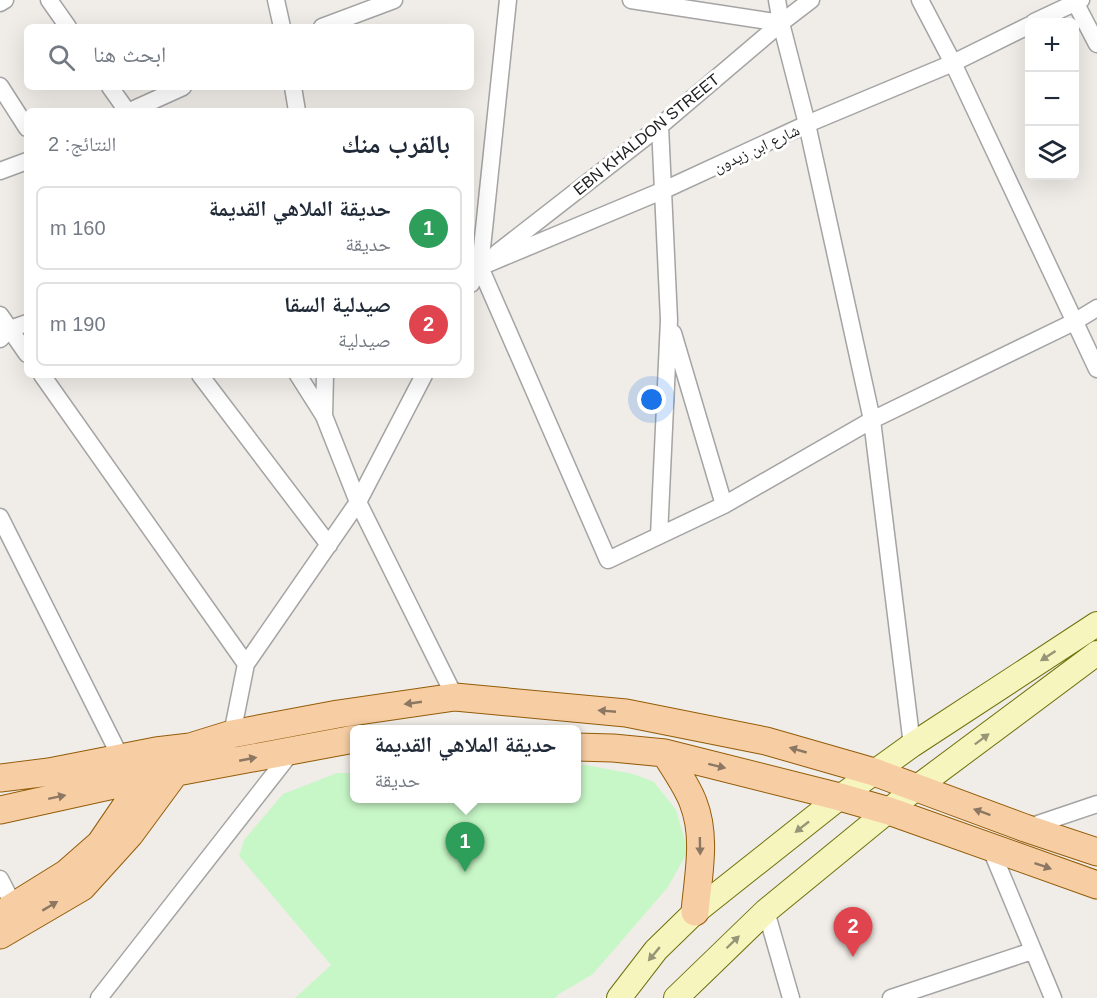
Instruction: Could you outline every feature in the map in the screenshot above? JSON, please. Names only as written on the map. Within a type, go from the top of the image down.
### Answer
[{"type":"main road","points":[[619,998],[656,950],[695,912],[840,797],[912,746],[1097,624]]},
{"type":"main road","points":[[676,998],[766,911],[916,788],[1097,653]]},
{"type":"main road","points":[[0,778],[49,772],[156,751],[190,747],[232,734],[338,714],[455,697],[626,713],[766,741],[874,772],[1097,852]]},
{"type":"main road","points":[[0,810],[145,778],[350,740]]},
{"type":"main road","points":[[0,935],[82,887],[130,834],[175,774],[190,747]]},
{"type":"main road","points":[[581,747],[665,753],[840,797],[889,811],[1097,885]]},
{"type":"main road","points":[[7,910],[67,873],[100,844],[145,778],[156,751]]},
{"type":"main road","points":[[665,753],[693,802],[699,827],[701,848],[695,912]]},
{"type":"street","points":[[0,3],[5,0]]},
{"type":"street","points":[[49,0],[66,24]]},
{"type":"street","points":[[276,0],[281,24]]},
{"type":"street","points":[[330,24],[394,0]]},
{"type":"street","points":[[474,278],[480,267],[507,0]]},
{"type":"street","points":[[631,0],[781,23]]},
{"type":"street","points":[[777,0],[807,124],[872,420],[912,746]]},
{"type":"street","name":"EBN KHALDON STREET","points":[[480,267],[660,126],[811,0]]},
{"type":"street","points":[[920,0],[953,63],[1097,369]]},
{"type":"street","points":[[1042,18],[1077,1],[1097,44]]},
{"type":"street","name":"شارع ابن زيدون","points":[[480,267],[664,190],[807,124],[953,63],[1025,27]]},
{"type":"street","points":[[0,86],[24,123]]},
{"type":"street","points":[[112,90],[126,108]]},
{"type":"street","points":[[135,108],[176,90]]},
{"type":"street","points":[[294,90],[296,108]]},
{"type":"street","points":[[659,536],[669,320],[660,126]]},
{"type":"street","points":[[0,171],[24,162]]},
{"type":"street","points":[[480,267],[608,560],[723,505],[872,420],[1074,322],[1097,308]]},
{"type":"street","points":[[669,320],[723,505]]},
{"type":"street","points":[[3,328],[24,324]]},
{"type":"street","points":[[3,328],[24,351]]},
{"type":"street","points":[[44,378],[246,664]]},
{"type":"street","points":[[202,378],[329,545]]},
{"type":"street","points":[[300,378],[324,416],[358,502],[455,697]]},
{"type":"street","points":[[324,416],[325,378]]},
{"type":"street","points":[[232,734],[246,664],[358,502],[422,378]]},
{"type":"street","points":[[0,517],[121,758]]},
{"type":"street","points":[[99,998],[294,750]]},
{"type":"street","points":[[1025,828],[1097,804]]},
{"type":"street","points":[[990,848],[1053,998]]},
{"type":"street","points":[[0,879],[7,910]]},
{"type":"street","points":[[766,911],[791,998]]},
{"type":"street","points":[[891,998],[1032,951]]},
{"type":"green space","points":[[581,765],[633,774],[654,782],[676,810],[688,851],[668,887],[593,974],[555,998],[295,998],[331,965],[239,856],[244,840],[283,794],[337,773],[350,773],[350,803],[581,803]]},
{"type":"place","name":"حديقة الملاهي القديمة","points":[[465,872]]},
{"type":"place","name":"صيدلية السقا","points":[[853,957]]}]
